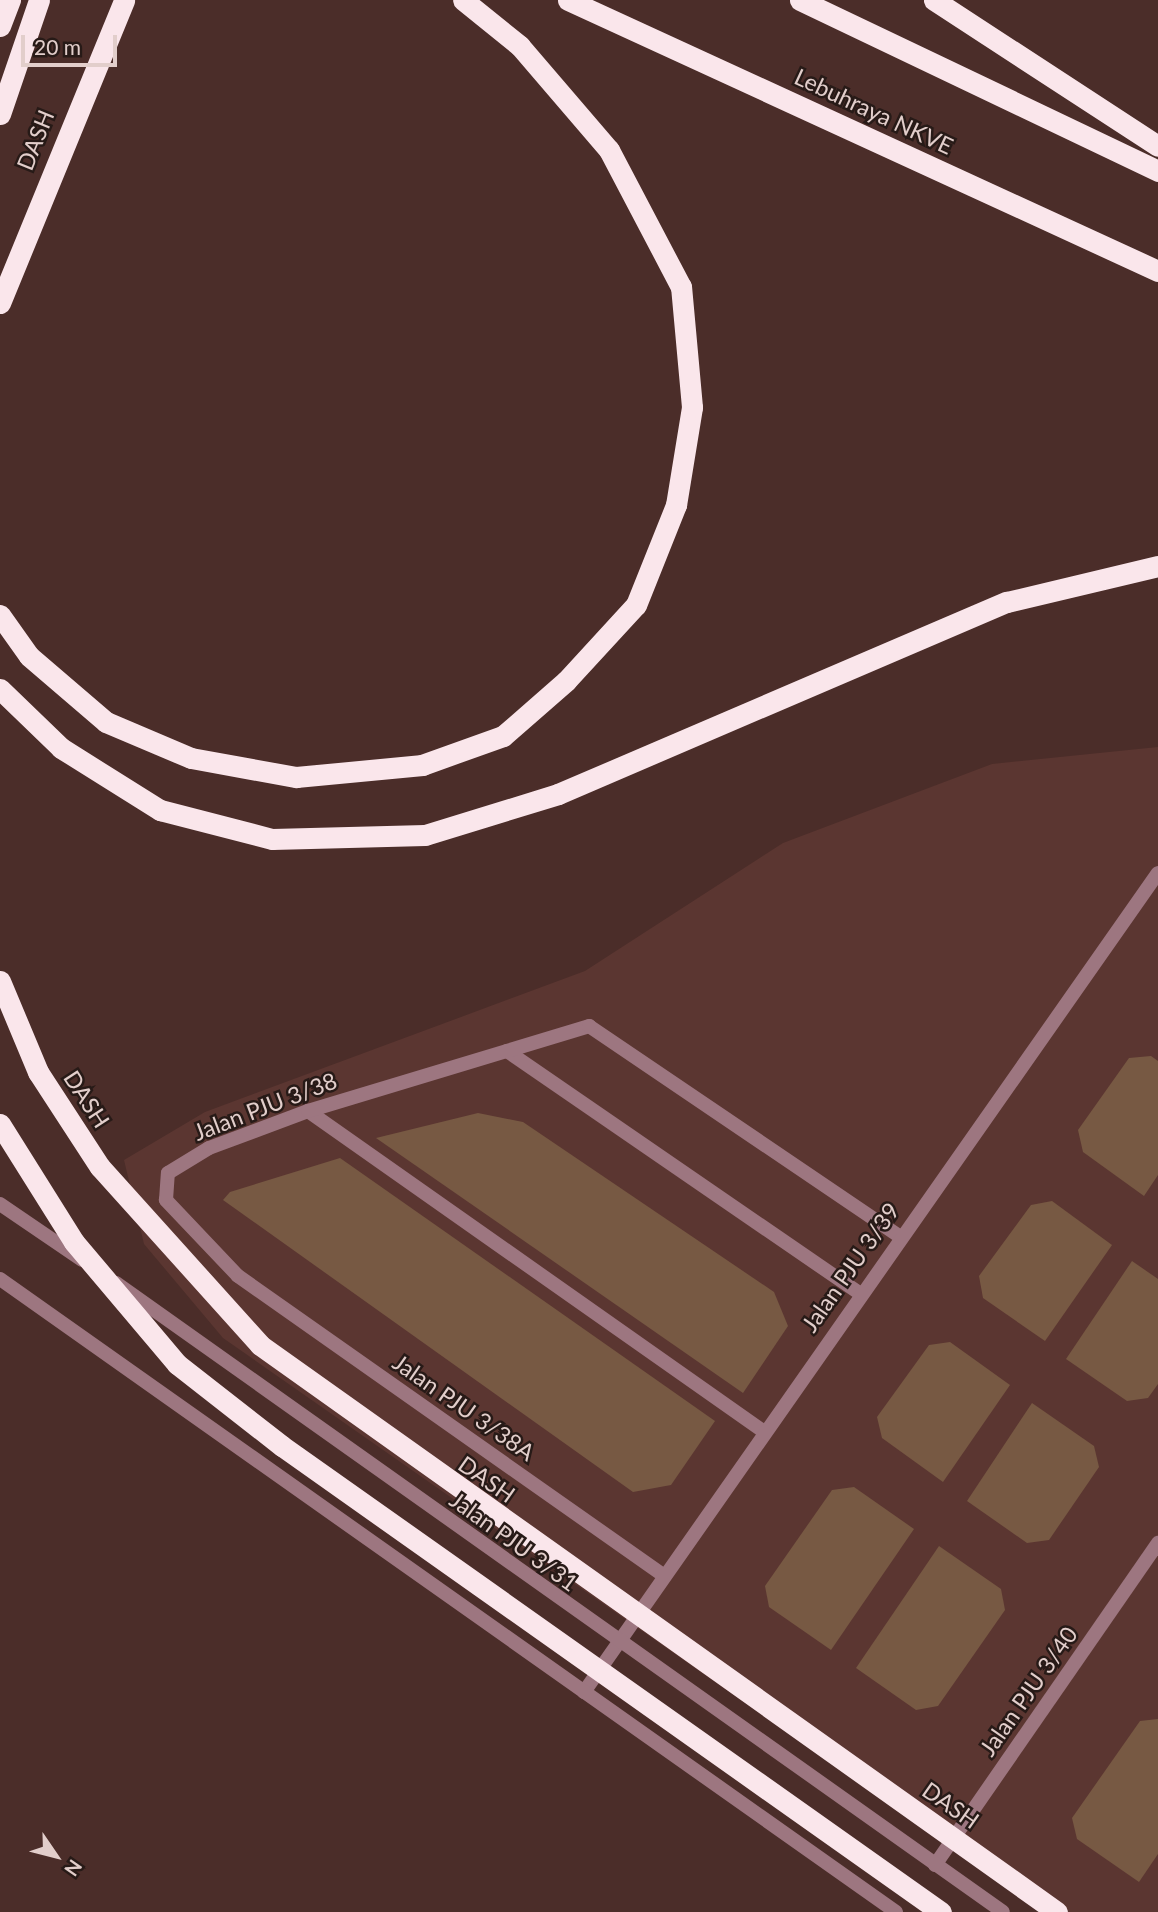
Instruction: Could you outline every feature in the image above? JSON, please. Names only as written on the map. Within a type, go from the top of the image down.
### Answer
[{"type":"highway","points":[[0,26],[10,0]]},
{"type":"highway","points":[[0,114],[39,0]]},
{"type":"highway","name":"DASH","points":[[0,303],[124,0]]},
{"type":"highway","points":[[0,615],[29,656],[106,722],[191,758],[296,777],[422,765],[503,736],[566,681],[636,605],[676,505],[692,407],[681,287],[609,150],[520,46],[463,0]]},
{"type":"highway","name":"Lebuhraya NKVE","points":[[568,0],[1158,271]]},
{"type":"highway","points":[[800,0],[1158,171]]},
{"type":"highway","points":[[934,0],[1158,146]]},
{"type":"highway","points":[[0,689],[61,748],[160,810],[272,839],[425,835],[558,794],[1007,602],[1158,566]]},
{"type":"highway","name":"DASH","points":[[0,981],[38,1072],[100,1167],[260,1345],[1057,1912]]},
{"type":"highway","points":[[0,1124],[75,1241],[177,1364],[282,1446],[940,1912]]},
{"type":"street","name":"Jalan PJU 3/39","points":[[584,1692],[859,1293],[1158,873]]},
{"type":"street","name":"Jalan PJU 3/38","points":[[238,1276],[166,1200],[168,1174],[209,1148],[308,1111],[576,1028],[600,1029],[899,1237]]},
{"type":"street","points":[[507,1051],[859,1293]]},
{"type":"street","points":[[308,1111],[763,1431]]},
{"type":"street","name":"Jalan PJU 3/31","points":[[0,1205],[616,1643],[1003,1912]]},
{"type":"street","name":"Jalan PJU 3/38A","points":[[238,1276],[663,1575]]},
{"type":"street","points":[[0,1279],[896,1912]]},
{"type":"street","name":"Jalan PJU 3/40","points":[[935,1865],[1158,1543]]},
{"type":"shaded area","points":[[1158,747],[1158,1912],[1044,1912],[223,1338],[144,1244],[124,1160],[205,1112],[585,971],[783,843],[992,764]]},
{"type":"building","points":[[1151,1056],[1158,1061],[1158,1175],[1144,1196],[1083,1152],[1078,1130],[1129,1058]]},
{"type":"building","points":[[478,1113],[523,1122],[774,1292],[788,1326],[743,1393],[376,1138]]},
{"type":"building","points":[[340,1158],[715,1421],[671,1485],[633,1492],[223,1200],[230,1192]]},
{"type":"building","points":[[1052,1201],[1112,1245],[1045,1341],[983,1298],[979,1276],[1031,1205]]},
{"type":"building","points":[[1132,1261],[1158,1279],[1158,1384],[1148,1398],[1127,1401],[1066,1359]]},
{"type":"building","points":[[950,1342],[1010,1385],[943,1482],[882,1438],[877,1417],[929,1345]]},
{"type":"building","points":[[1032,1403],[1094,1446],[1099,1467],[1049,1540],[1027,1543],[967,1501]]},
{"type":"building","points":[[854,1487],[914,1529],[831,1650],[769,1607],[765,1586],[832,1490]]},
{"type":"building","points":[[939,1546],[1001,1589],[1005,1610],[938,1706],[916,1710],[856,1668]]},
{"type":"building","points":[[1158,1719],[1158,1854],[1139,1882],[1077,1839],[1072,1818],[1140,1721]]}]
